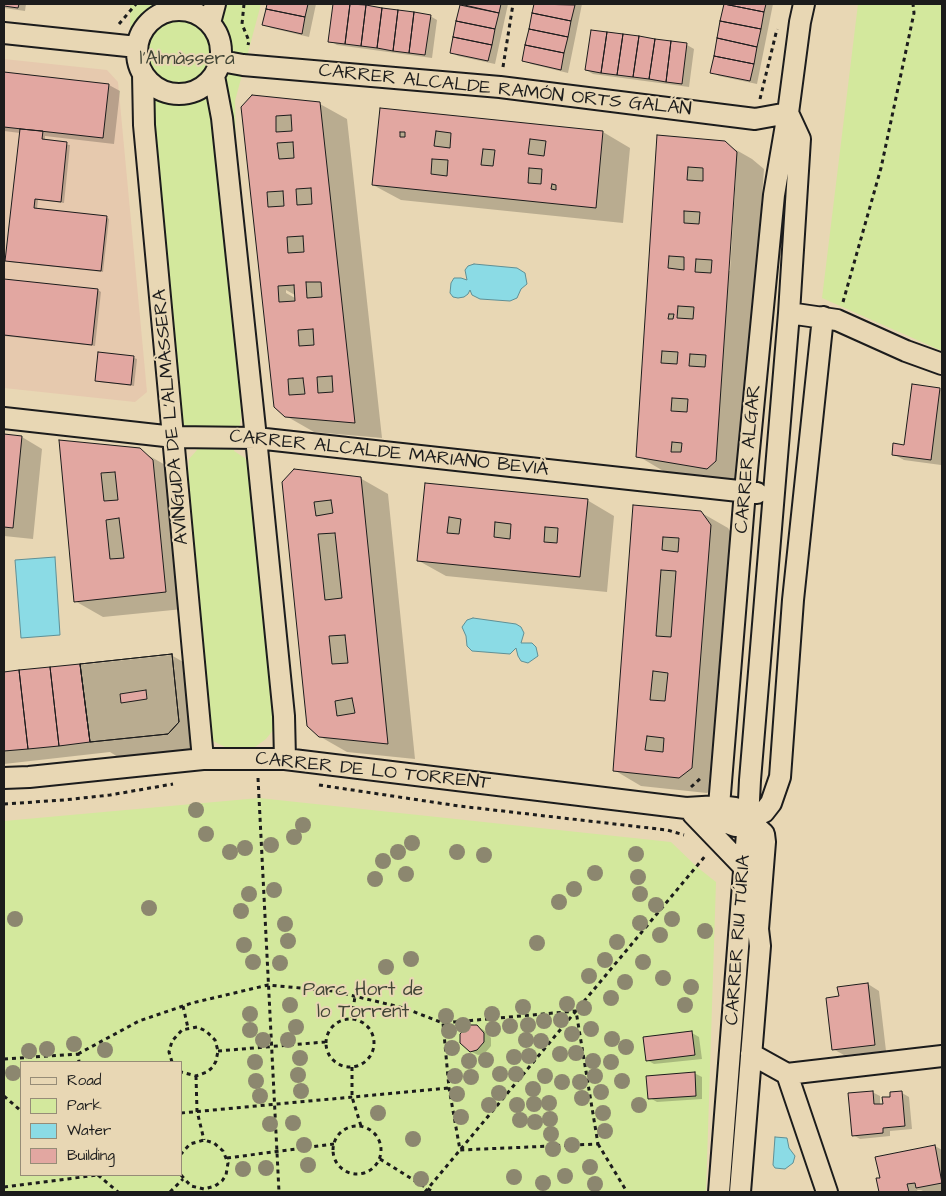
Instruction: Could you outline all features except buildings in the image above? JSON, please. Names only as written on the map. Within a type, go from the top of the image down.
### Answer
[{"type":"street","name":"CARRER ALGAR","points":[[744,804],[745,491],[774,196],[804,4]]},
{"type":"street","points":[[218,69],[204,87],[192,93],[164,92],[152,85],[143,74],[138,61],[137,47],[143,30],[157,10],[184,10],[198,14],[212,13],[222,47],[218,69],[223,128],[284,716],[284,759]]},
{"type":"street","points":[[4,33],[137,47]]},
{"type":"street","name":"CARRER ALCALDE RAMÓN ORTS GALÁN","points":[[218,69],[243,65],[500,88],[755,119],[788,113]]},
{"type":"street","name":"AVINGUDA DE L'ALMÀSSERA","points":[[143,74],[144,125],[203,759]]},
{"type":"street","name":"CARRER ALGAR","points":[[744,804],[774,495],[789,313],[800,139],[788,113]]},
{"type":"street","points":[[789,313],[830,319],[942,364]]},
{"type":"street","points":[[744,804],[771,804],[780,776],[793,600],[830,319]]},
{"type":"street","name":"CARRER ALCALDE MARIANO BEVIÀ","points":[[4,418],[174,437],[256,438],[774,495]]},
{"type":"street","name":"CARRER DE LO TORRENT","points":[[4,778],[203,759],[284,759],[686,808],[744,804],[735,826],[686,808]]},
{"type":"street","name":"CARRER DE LO TORRENT","points":[[4,782],[29,777]]},
{"type":"street","name":"CARRER RIU TÚRIA","points":[[718,1192],[744,867],[744,804]]},
{"type":"street","name":"CARRER RIU TÚRIA","points":[[740,1192],[760,946],[766,930],[775,835],[744,804]]},
{"type":"street","points":[[686,808],[744,867]]},
{"type":"street","points":[[751,1054],[787,1074],[942,1056]]},
{"type":"street","points":[[787,1074],[827,1192]]},
{"type":"path","points":[[243,65],[249,41],[242,24],[244,4]]},
{"type":"path","points":[[500,88],[513,4]]},
{"type":"path","points":[[830,319],[881,168],[914,12],[913,4]]},
{"type":"path","points":[[755,119],[778,22]]},
{"type":"path","points":[[266,776],[257,775],[279,1192]]},
{"type":"path","points":[[4,804],[110,795],[168,786],[175,783]]},
{"type":"path","points":[[313,784],[326,788],[376,793],[459,806],[667,830]]},
{"type":"path","points":[[425,1192],[697,867],[710,849]]},
{"type":"path","points":[[4,1059],[78,1054],[139,1021],[183,1006],[268,985],[333,991],[404,1008],[443,1023],[576,1011]]},
{"type":"path","points":[[352,1018],[355,996]]},
{"type":"path","points":[[183,1006],[188,1028]]},
{"type":"path","points":[[576,1011],[598,1144],[627,1192]]},
{"type":"path","points":[[352,1018],[362,1021],[370,1029],[374,1040],[373,1052],[369,1057],[363,1064],[352,1067],[338,1064],[330,1057],[326,1050],[325,1042],[331,1026],[338,1020],[352,1018]]},
{"type":"path","points":[[443,1023],[449,1088],[460,1150]]},
{"type":"path","points":[[172,1061],[169,1052],[172,1041],[175,1036],[188,1028],[197,1027],[206,1031],[215,1040],[218,1051],[213,1067],[207,1072],[196,1076],[182,1072]]},
{"type":"path","points":[[218,1051],[325,1042]]},
{"type":"path","points":[[78,1054],[79,1061]]},
{"type":"path","points":[[352,1067],[352,1097],[361,1126]]},
{"type":"path","points":[[196,1076],[198,1111],[204,1140]]},
{"type":"path","points":[[182,1113],[449,1088]]},
{"type":"path","points":[[4,1096],[20,1110]]},
{"type":"path","points":[[361,1126],[370,1130],[378,1138],[381,1148],[380,1159],[371,1170],[360,1174],[347,1172],[338,1165],[334,1158],[334,1144],[340,1133],[347,1128],[361,1126]]},
{"type":"path","points":[[170,1192],[182,1177],[191,1186],[199,1189],[215,1186],[226,1175],[227,1158],[224,1151],[214,1143],[204,1140],[190,1144],[182,1153]]},
{"type":"path","points":[[227,1158],[334,1144]]},
{"type":"path","points":[[460,1150],[598,1144]]},
{"type":"path","points":[[380,1159],[433,1192]]},
{"type":"path","points":[[4,1187],[90,1176]]},
{"type":"path","points":[[99,1176],[118,1192]]},
{"type":"shaded area","points":[[4,59],[107,70],[118,82],[147,392],[135,402],[4,388]]},
{"type":"green space","name":"l'Almàssera","points":[[130,4],[261,4],[235,101],[241,419],[234,451],[245,458],[250,468],[274,729],[266,739],[255,747],[225,747],[213,741],[209,726],[188,481],[189,459],[197,450],[182,421],[131,84]]},
{"type":"green space","points":[[858,4],[942,4],[942,351],[822,298]]},
{"type":"green space","name":"Parc Hort de lo Torrent","points":[[259,798],[671,842],[716,882],[706,1192],[4,1192],[4,821]]},
{"type":"water","points":[[474,264],[517,268],[525,273],[527,284],[521,289],[517,298],[510,301],[480,299],[472,295],[470,290],[464,297],[453,297],[450,293],[451,283],[454,278],[467,280],[465,270],[468,266]]},
{"type":"water","points":[[55,557],[60,635],[21,638],[15,560]]},
{"type":"water","points":[[473,618],[516,624],[521,627],[524,633],[521,643],[532,643],[536,647],[538,656],[528,663],[521,661],[516,648],[510,654],[472,651],[467,646],[466,636],[462,627],[467,620]]},
{"type":"water","points":[[775,1137],[787,1138],[789,1148],[795,1156],[793,1163],[785,1169],[775,1168],[773,1165]]}]
